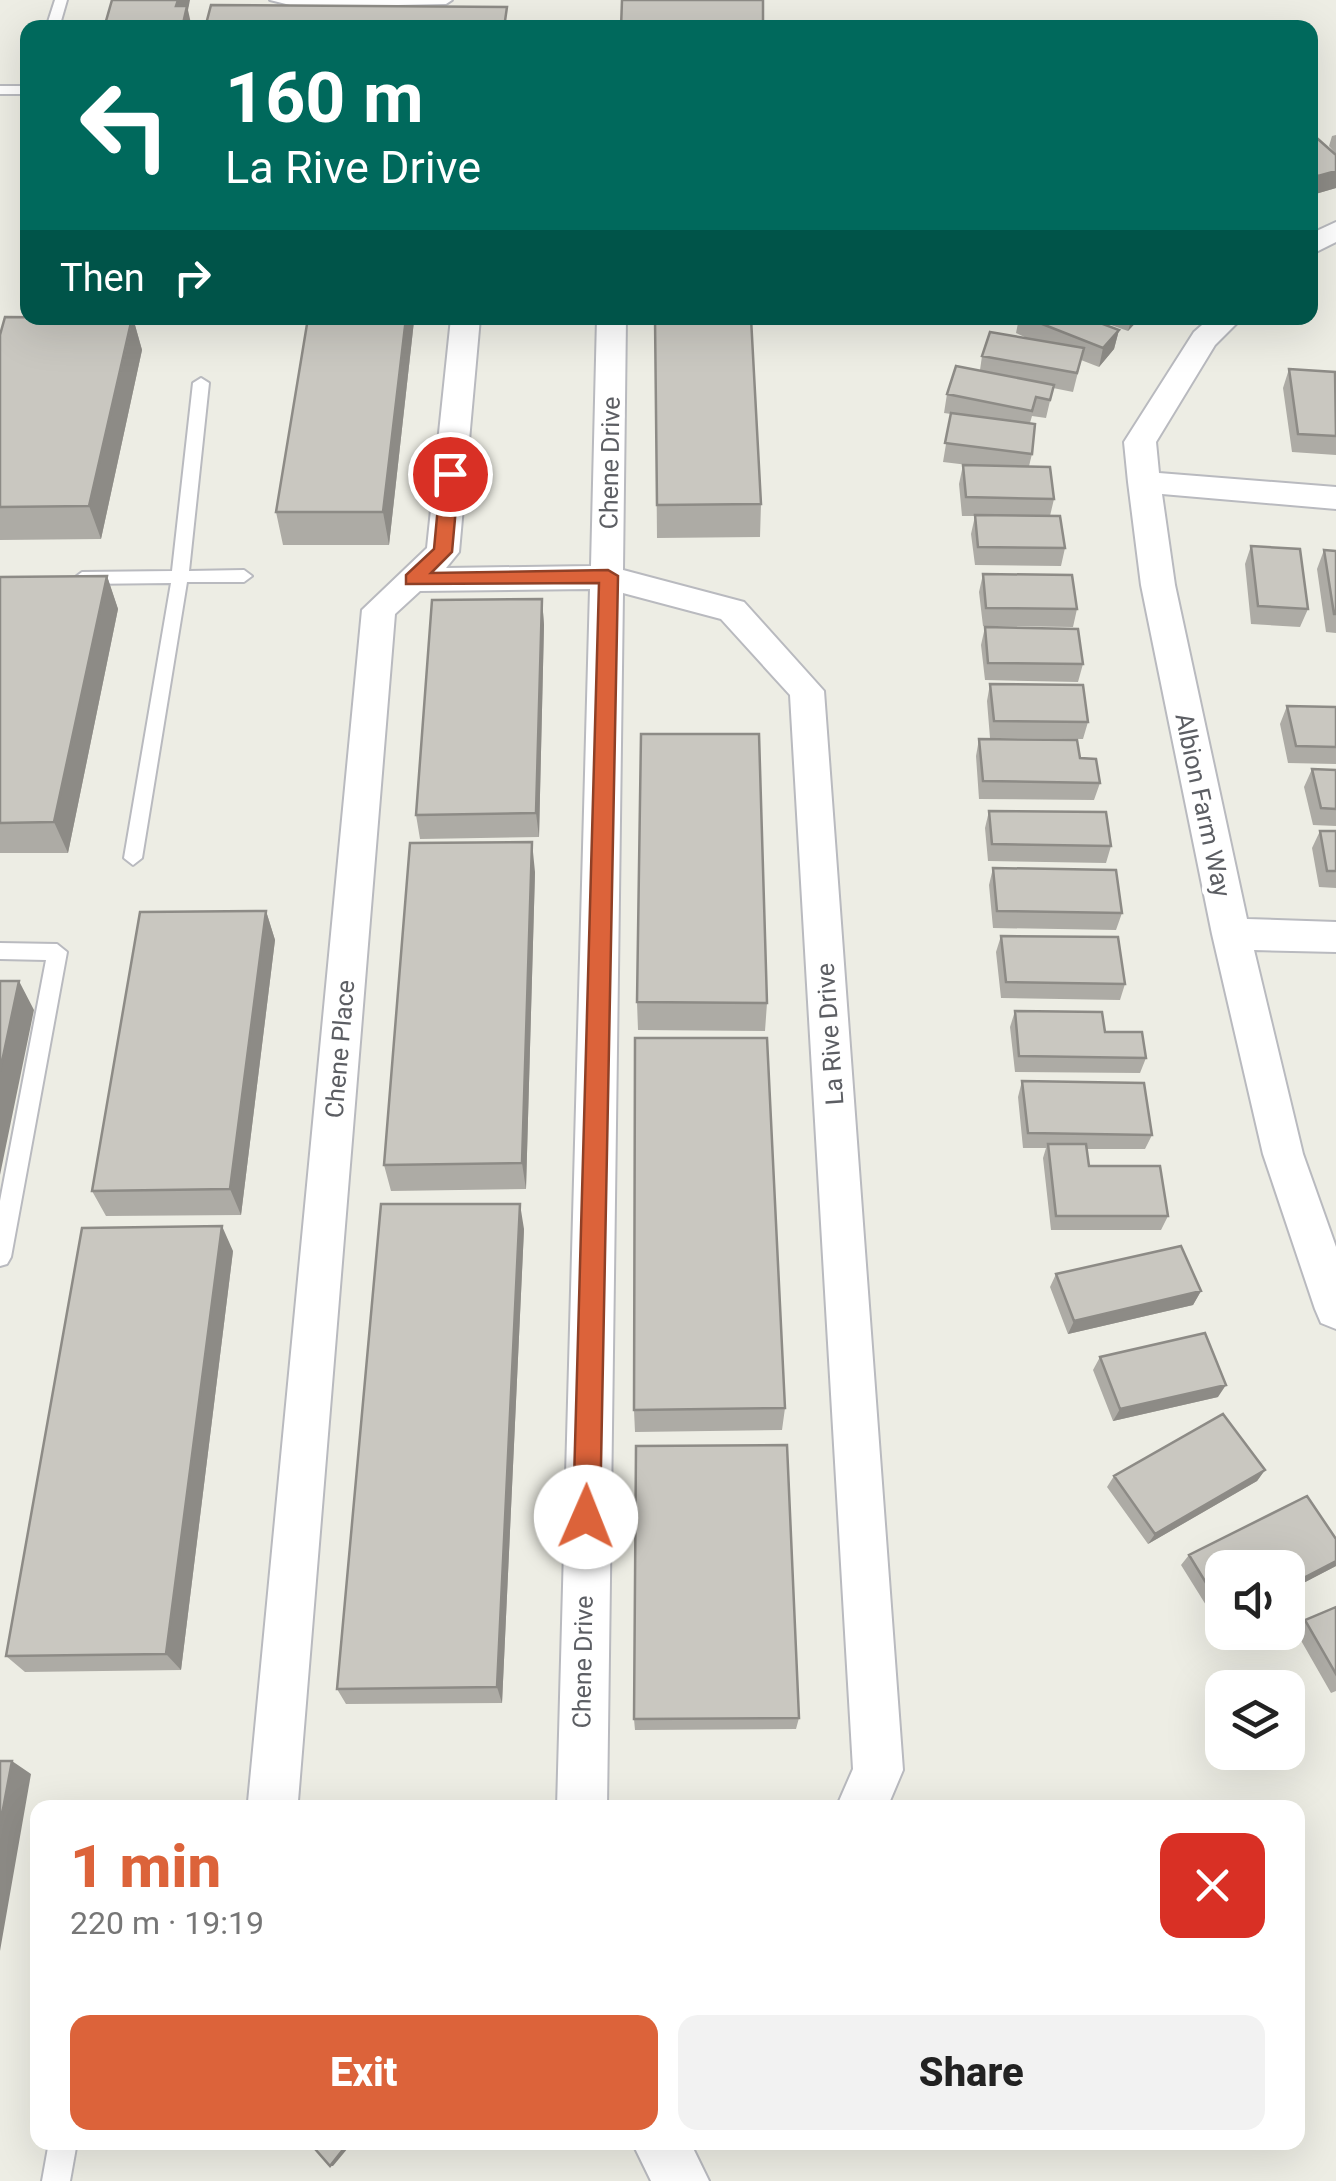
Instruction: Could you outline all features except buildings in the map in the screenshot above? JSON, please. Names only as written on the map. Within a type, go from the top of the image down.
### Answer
[{"type":"street","name":"Chene Place","points":[[272,1800],[380,610],[443,552],[464,325]]},
{"type":"street","name":"Chene Drive","points":[[582,1800],[612,325]]},
{"type":"street","name":"Albion Farm Way","points":[[1219,325],[1204,339],[1140,442],[1144,482],[1162,603],[1231,934],[1283,1154],[1336,1309]]},
{"type":"street","points":[[1144,482],[1336,498]]},
{"type":"street","name":"La Rive Drive","points":[[412,580],[608,576],[732,610],[807,691],[878,1770],[865,1800]]},
{"type":"street","points":[[1231,934],[1336,937]]},
{"type":"street","points":[[665,2150],[682,2181]]},
{"type":"lane","points":[[276,0],[446,0]]},
{"type":"lane","points":[[133,858],[180,576],[201,384]]},
{"type":"lane","points":[[72,578],[244,576]]},
{"type":"lane","points":[[0,951],[57,952],[0,1257]]},
{"type":"lane","points":[[56,2181],[62,2150]]},
{"type":"route","points":[[450,474],[443,552],[412,580],[608,576],[586,1517]]}]
